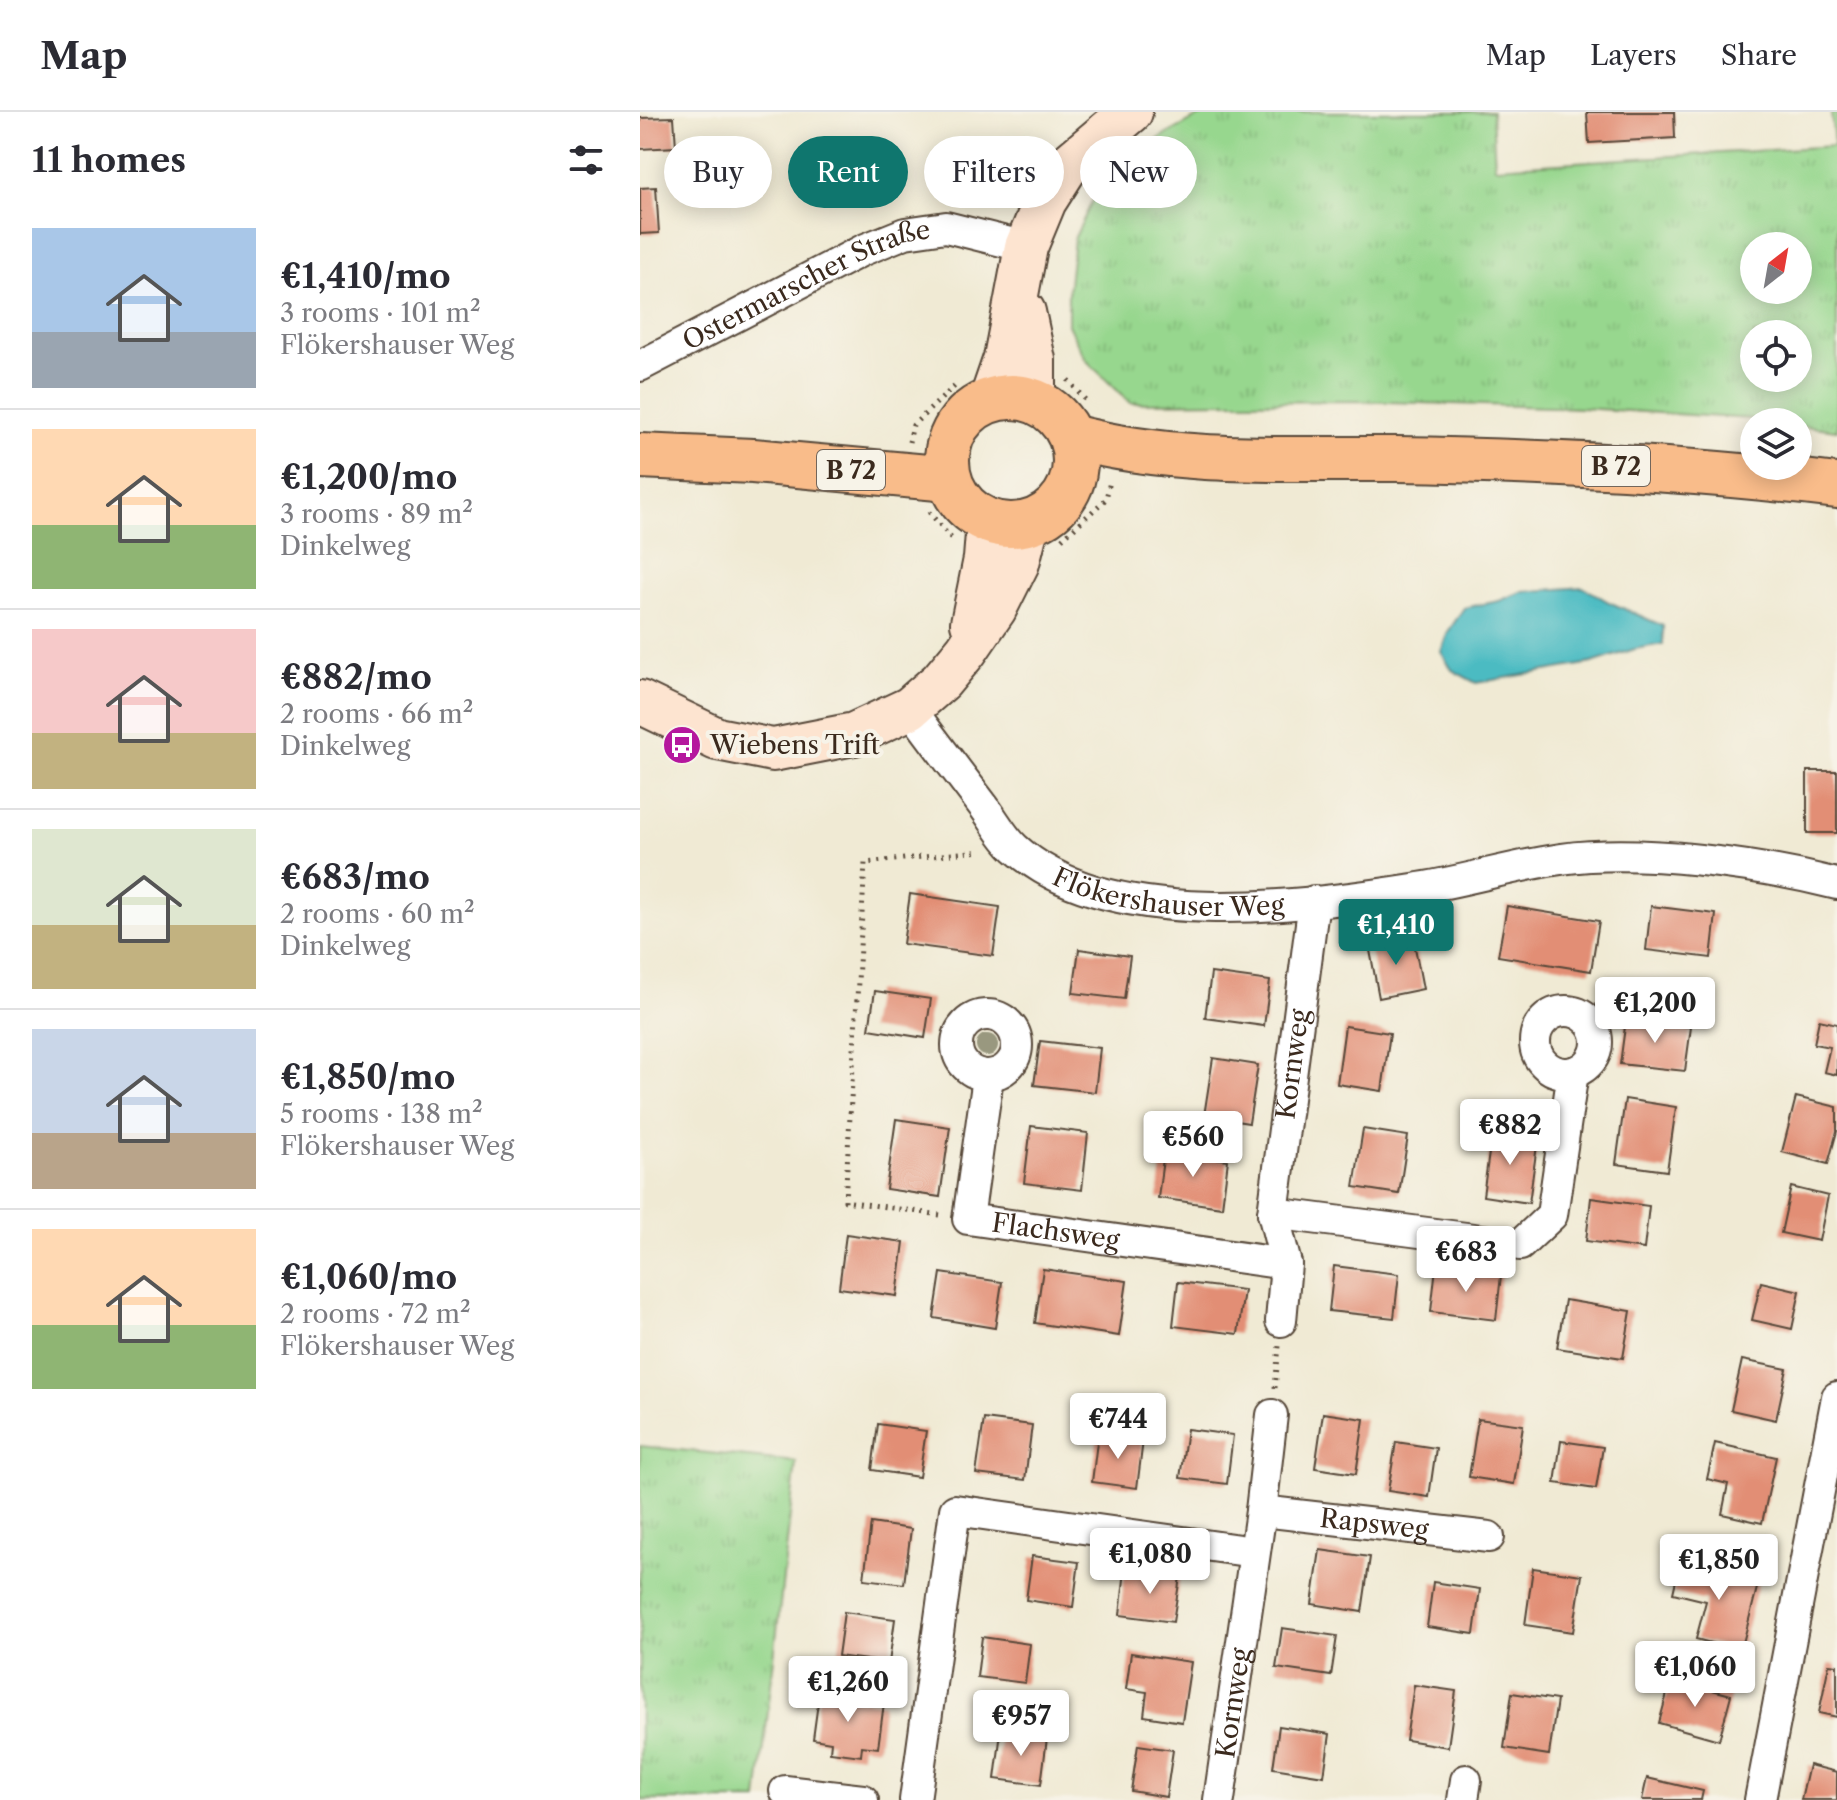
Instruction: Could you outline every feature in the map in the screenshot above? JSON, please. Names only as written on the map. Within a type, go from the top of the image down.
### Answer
[{"type":"main road","points":[[991,399],[1005,358],[1026,247],[1045,201],[1068,165],[1131,112]]},
{"type":"main road","points":[[1020,291],[1034,360],[1034,400]]},
{"type":"main road","points":[[1013,396],[1034,400],[1062,421],[1071,437],[1075,452],[1071,483],[1062,501],[1047,514],[1008,522],[971,511],[957,497],[948,462],[956,425],[971,409],[991,399],[1013,396]]},
{"type":"main road","name":"B 72","points":[[1071,437],[1111,447],[1214,459],[1560,462],[1729,473],[1837,486]]},
{"type":"main road","name":"B 72","points":[[640,456],[753,461],[948,462]]},
{"type":"main road","name":"B 72","points":[[1071,483],[1214,459]]},
{"type":"main road","points":[[640,702],[717,739],[773,750],[854,734],[910,708],[941,681],[995,609],[1018,563],[1008,522]]},
{"type":"street","name":"Ostermarscher Straße","points":[[640,366],[863,250],[905,233],[946,227],[1026,247]]},
{"type":"street","name":"Flökershauser Weg","points":[[910,708],[1015,847],[1057,876],[1107,894],[1179,907],[1248,908],[1413,889],[1561,859],[1617,855],[1731,864],[1837,884]]},
{"type":"street","name":"Kornweg","points":[[1281,1321],[1286,1264],[1273,1213],[1314,901]]},
{"type":"street","points":[[1273,1213],[1520,1245],[1552,1215],[1573,1072]]},
{"type":"street","name":"Flachsweg","points":[[988,1077],[968,1219],[1286,1264]]},
{"type":"street","points":[[1760,1800],[1837,1397]]},
{"type":"street","name":"Kornweg","points":[[1219,1800],[1272,1415]]},
{"type":"street","points":[[915,1800],[955,1510],[1254,1552]]},
{"type":"street","name":"Rapsweg","points":[[1261,1511],[1489,1537]]},
{"type":"street","points":[[785,1791],[863,1800]]},
{"type":"path","points":[[968,1219],[845,1201],[865,863],[1015,847]]},
{"type":"path","points":[[1272,1415],[1281,1321]]},
{"type":"green space","points":[[1207,112],[1492,112],[1495,167],[1834,146],[1831,112],[1837,112],[1837,430],[1812,427],[1812,408],[1740,408],[1740,418],[1581,408],[1355,401],[1130,403],[1086,360],[1068,325],[1074,239],[1089,208],[1197,208],[1197,136],[1164,136]]},
{"type":"green space","points":[[640,1446],[796,1462],[758,1800],[640,1800]]},
{"type":"water","points":[[1583,587],[1663,626],[1663,644],[1635,649],[1592,663],[1476,683],[1452,670],[1441,652],[1448,632],[1464,608],[1499,601],[1521,592]]},
{"type":"building","points":[[1587,112],[1674,112],[1675,138],[1589,143]]},
{"type":"building","points":[[674,117],[675,136],[664,136],[664,148],[640,149],[640,118]]},
{"type":"building","points":[[656,187],[659,233],[640,234],[640,188]]},
{"type":"building","points":[[1807,771],[1837,771],[1837,833],[1807,833]]},
{"type":"building","points":[[910,894],[1000,907],[993,956],[903,944]]},
{"type":"building","points":[[1507,906],[1599,921],[1591,971],[1498,956]]},
{"type":"building","points":[[1651,906],[1716,914],[1711,958],[1646,950]]},
{"type":"building","points":[[1413,937],[1423,989],[1379,998],[1369,945]]},
{"type":"building","points":[[1079,949],[1130,956],[1124,999],[1073,993]]},
{"type":"building","points":[[1211,973],[1270,981],[1264,1026],[1205,1018]]},
{"type":"building","points":[[875,991],[931,999],[925,1038],[869,1029]]},
{"type":"building","points":[[1626,1019],[1691,1027],[1685,1071],[1620,1064]]},
{"type":"building","points":[[1819,1020],[1837,1024],[1837,1075],[1824,1072],[1830,1047],[1814,1044]]},
{"type":"building","points":[[1345,1026],[1390,1033],[1382,1091],[1337,1084]]},
{"type":"building","points":[[1040,1041],[1100,1048],[1095,1092],[1034,1085]]},
{"type":"building","points":[[1213,1058],[1258,1065],[1249,1123],[1204,1116]]},
{"type":"building","points":[[1796,1097],[1837,1107],[1837,1131],[1828,1164],[1782,1152]]},
{"type":"building","points":[[1625,1099],[1676,1107],[1667,1171],[1616,1164]]},
{"type":"building","points":[[896,1119],[950,1127],[940,1197],[886,1189]]},
{"type":"building","points":[[1031,1126],[1088,1133],[1082,1190],[1024,1183]]},
{"type":"building","points":[[1363,1129],[1408,1136],[1399,1194],[1354,1187]]},
{"type":"building","points":[[1492,1131],[1538,1138],[1529,1203],[1483,1196]]},
{"type":"building","points":[[1164,1151],[1228,1160],[1222,1207],[1158,1198]]},
{"type":"building","points":[[1791,1187],[1828,1196],[1819,1241],[1781,1233]]},
{"type":"building","points":[[1591,1198],[1649,1206],[1644,1249],[1586,1241]]},
{"type":"building","points":[[846,1234],[904,1242],[897,1296],[839,1288]]},
{"type":"building","points":[[1334,1266],[1399,1274],[1394,1318],[1329,1311]]},
{"type":"building","points":[[1436,1267],[1501,1275],[1496,1320],[1431,1312]]},
{"type":"building","points":[[1043,1269],[1127,1281],[1119,1336],[1035,1323]]},
{"type":"building","points":[[941,1273],[1002,1282],[995,1328],[934,1318]]},
{"type":"building","points":[[1178,1282],[1244,1290],[1238,1334],[1173,1326]]},
{"type":"building","points":[[1761,1282],[1800,1291],[1792,1329],[1752,1320]]},
{"type":"building","points":[[1565,1300],[1631,1311],[1623,1358],[1557,1348]]},
{"type":"building","points":[[1742,1360],[1787,1369],[1776,1420],[1731,1410]]},
{"type":"building","points":[[1323,1413],[1364,1419],[1356,1474],[1315,1468]]},
{"type":"building","points":[[984,1419],[1032,1425],[1025,1480],[976,1474]]},
{"type":"building","points":[[1478,1419],[1523,1425],[1514,1484],[1469,1477]]},
{"type":"building","points":[[878,1424],[926,1431],[919,1477],[872,1470]]},
{"type":"building","points":[[1187,1429],[1233,1435],[1227,1484],[1180,1478]]},
{"type":"building","points":[[1098,1434],[1143,1440],[1137,1488],[1092,1482]]},
{"type":"building","points":[[1561,1441],[1603,1447],[1596,1489],[1555,1483]]},
{"type":"building","points":[[1396,1442],[1436,1448],[1429,1497],[1388,1491]]},
{"type":"building","points":[[1715,1443],[1776,1457],[1762,1523],[1722,1514],[1728,1484],[1707,1479]]},
{"type":"building","points":[[871,1523],[911,1529],[904,1584],[864,1579]]},
{"type":"building","points":[[1320,1550],[1370,1557],[1362,1612],[1312,1604]]},
{"type":"building","points":[[1032,1556],[1079,1562],[1073,1607],[1026,1600]]},
{"type":"building","points":[[1681,1559],[1759,1580],[1741,1651],[1696,1639],[1706,1601],[1673,1593]]},
{"type":"building","points":[[1533,1568],[1582,1575],[1573,1632],[1525,1625]]},
{"type":"building","points":[[1125,1570],[1180,1577],[1173,1622],[1120,1615]]},
{"type":"building","points":[[1433,1582],[1480,1589],[1474,1634],[1427,1627]]},
{"type":"building","points":[[844,1612],[895,1619],[889,1663],[838,1656]]},
{"type":"building","points":[[1282,1628],[1337,1636],[1331,1676],[1276,1668]]},
{"type":"building","points":[[982,1637],[1030,1644],[1025,1683],[977,1677]]},
{"type":"building","points":[[1131,1653],[1191,1662],[1182,1722],[1144,1716],[1147,1692],[1126,1689]]},
{"type":"building","points":[[1829,1664],[1837,1665],[1837,1717],[1819,1713]]},
{"type":"building","points":[[1671,1679],[1731,1695],[1719,1740],[1659,1723]]},
{"type":"building","points":[[1414,1685],[1456,1691],[1448,1747],[1406,1740]]},
{"type":"building","points":[[1512,1693],[1557,1700],[1549,1755],[1504,1748]]},
{"type":"building","points":[[819,1695],[884,1703],[878,1748],[862,1746],[861,1756],[830,1752],[831,1742],[813,1739]]},
{"type":"building","points":[[1279,1726],[1330,1734],[1324,1776],[1273,1768]]},
{"type":"building","points":[[1001,1732],[1047,1738],[1041,1785],[995,1779]]},
{"type":"building","points":[[1138,1745],[1173,1750],[1166,1797],[1131,1791]]},
{"type":"building","points":[[1809,1765],[1837,1772],[1837,1800],[1801,1800]]},
{"type":"building","points":[[1647,1778],[1703,1791],[1701,1800],[1642,1800]]},
{"type":"place","name":"Wiebens Trift","points":[[682,745]]}]
